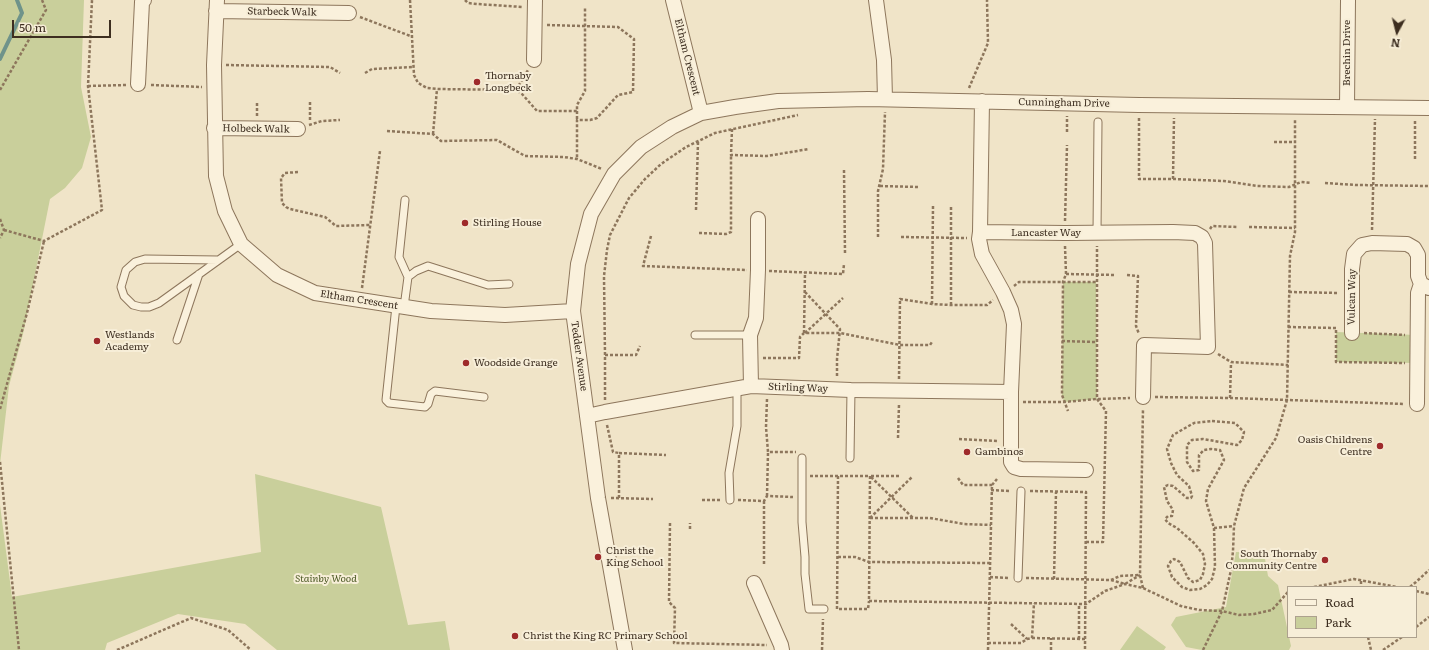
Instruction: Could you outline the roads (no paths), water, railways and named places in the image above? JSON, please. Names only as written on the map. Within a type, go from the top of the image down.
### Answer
[{"type":"street","points":[[138,84],[142,2],[144,0]]},
{"type":"street","name":"Eltham Crescent","points":[[673,0],[701,113]]},
{"type":"street","points":[[876,0],[884,60],[885,99]]},
{"type":"street","name":"Brechin Drive","points":[[1347,107],[1348,0]]},
{"type":"street","points":[[534,60],[535,4]]},
{"type":"street","name":"Eltham Crescent","points":[[217,6],[214,65],[216,176],[225,211],[241,244],[277,275],[315,293],[431,311],[505,315],[573,311]]},
{"type":"street","name":"Starbeck Walk","points":[[217,6],[348,12]]},
{"type":"street","name":"Cunningham Drive","points":[[701,113],[778,101],[885,99],[1139,105],[1429,108]]},
{"type":"street","points":[[982,101],[979,235],[982,254],[1003,292],[1011,310],[1014,324],[1010,441],[1011,462],[1014,467],[1021,469],[1086,470]]},
{"type":"street","name":"Tedder Avenue","points":[[625,650],[598,498],[573,311],[578,264],[591,214],[614,174],[641,147],[672,127],[701,113]]},
{"type":"street","name":"Holbeck Walk","points":[[214,128],[304,127]]},
{"type":"street","points":[[751,386],[750,335],[756,318],[758,219]]},
{"type":"street","name":"Lancaster Way","points":[[979,235],[1173,232],[1195,233],[1202,237],[1205,243],[1208,347],[1144,345],[1143,397]]},
{"type":"street","name":"Vulcan Way","points":[[1352,332],[1352,269],[1354,254],[1362,245],[1372,243],[1407,244],[1414,248],[1418,255],[1418,276],[1425,286]]},
{"type":"street","points":[[1417,404],[1418,293],[1425,286]]},
{"type":"street","name":"Stirling Way","points":[[587,416],[751,386],[844,390],[899,390],[1011,397]]},
{"type":"street","points":[[754,583],[782,647]]},
{"type":"lane","points":[[1097,233],[1098,122]]},
{"type":"lane","points":[[405,200],[399,257],[408,277]]},
{"type":"lane","points":[[218,260],[145,259],[135,262],[126,270],[121,287],[124,296],[132,305],[149,307],[159,303],[241,244]]},
{"type":"lane","points":[[484,397],[434,391],[431,394],[428,404],[425,406],[389,403],[386,400],[400,306],[408,277],[416,271],[428,266],[488,285],[509,284]]},
{"type":"lane","points":[[178,340],[199,274]]},
{"type":"lane","points":[[695,335],[750,335]]},
{"type":"lane","points":[[730,500],[729,472],[737,426],[736,389]]},
{"type":"lane","points":[[844,390],[850,458]]},
{"type":"lane","points":[[802,458],[802,522],[805,574],[810,609],[824,609]]},
{"type":"lane","points":[[1018,578],[1021,491]]},
{"type":"waterway","points":[[0,59],[22,13],[17,0]]},
{"type":"place","name":"Thornaby Longbeck","points":[[477,82]]},
{"type":"place","name":"Stirling House","points":[[465,223]]},
{"type":"place","name":"Westlands Academy","points":[[97,341]]},
{"type":"place","name":"Woodside Grange","points":[[466,363]]},
{"type":"place","name":"Oasis Childrens Centre","points":[[1380,446]]},
{"type":"place","name":"Gambinos","points":[[967,452]]},
{"type":"place","name":"Christ the King School","points":[[598,557]]},
{"type":"place","name":"South Thornaby Community Centre","points":[[1325,560]]},
{"type":"place","name":"Christ the King RC Primary School","points":[[515,636]]},
{"type":"park label","name":"Stainby Wood","points":[[326,579]]}]
